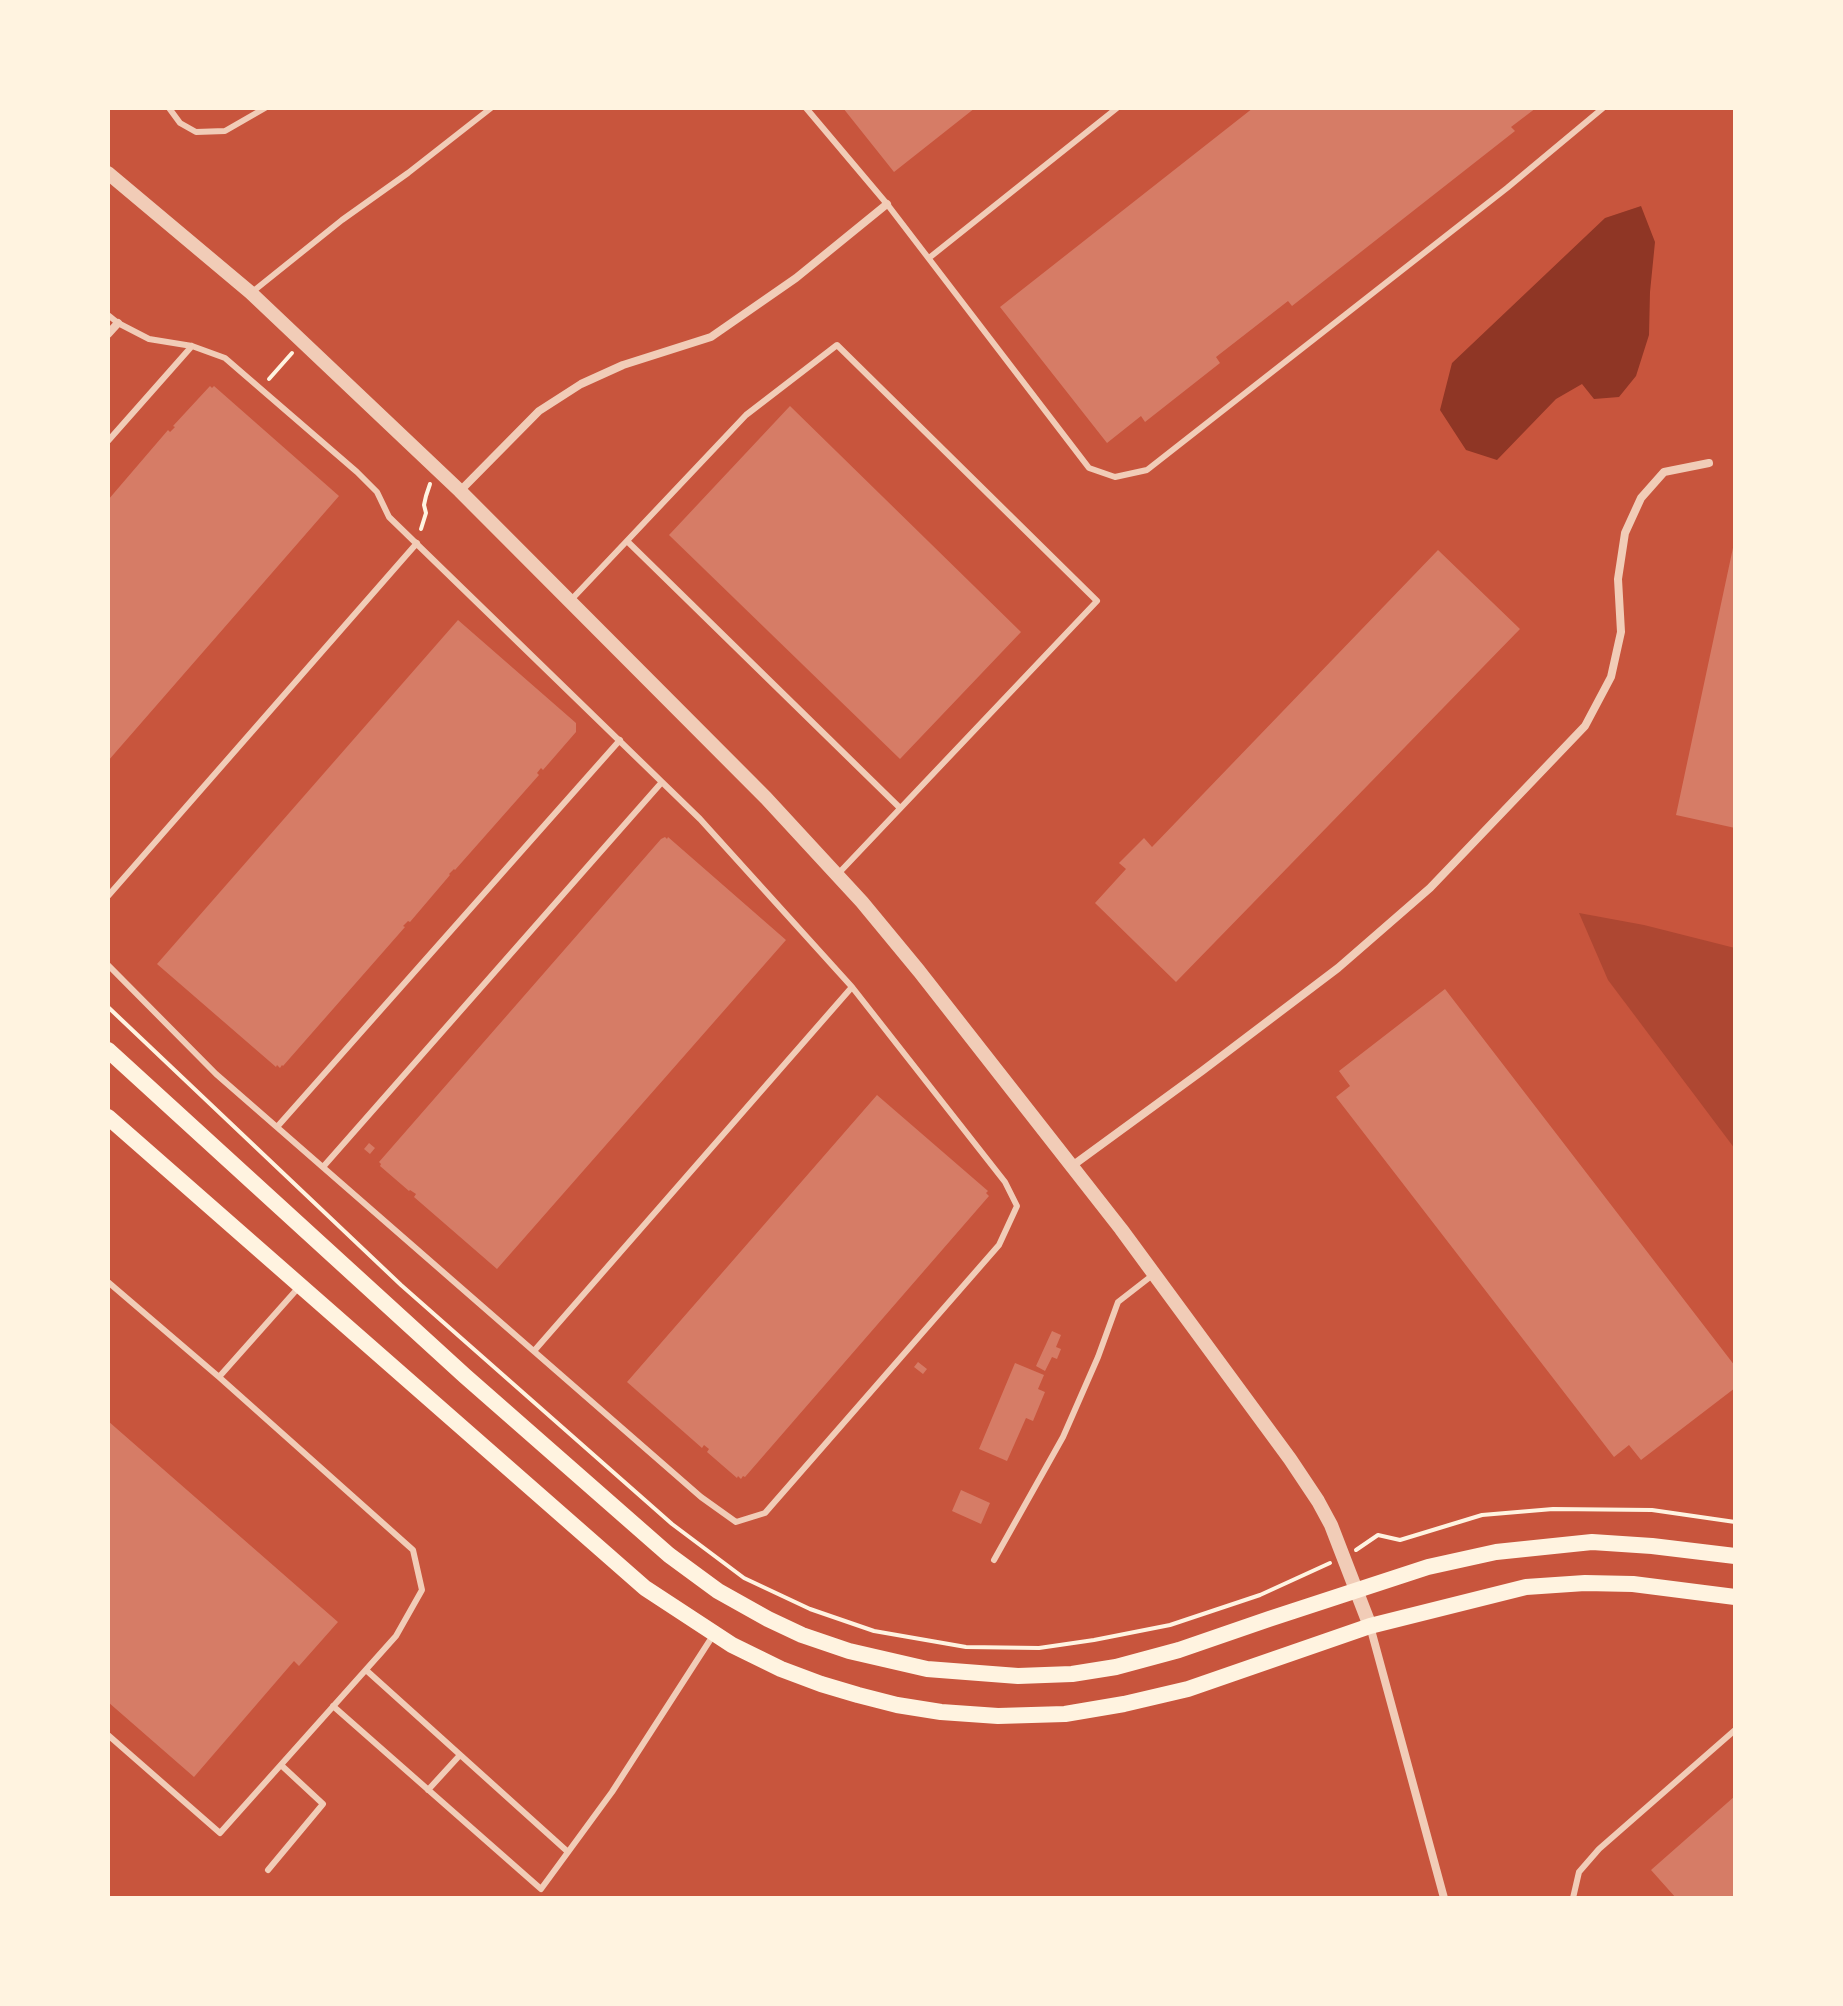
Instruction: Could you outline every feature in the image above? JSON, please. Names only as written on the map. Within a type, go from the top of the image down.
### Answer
[{"type":"main road","points":[[108,1050],[465,1376],[669,1555],[718,1591],[768,1619],[849,1651],[927,1669],[1018,1676],[1072,1674],[1116,1667],[1179,1650],[1428,1567],[1496,1552],[1592,1542],[1735,1556]]},
{"type":"main road","points":[[108,1117],[645,1588],[732,1645],[781,1669],[858,1695],[941,1712],[998,1716],[1065,1714],[1188,1689],[1370,1626],[1526,1587],[1633,1584],[1735,1597]]},
{"type":"street","points":[[108,173],[251,293],[460,491],[766,798],[919,971],[1072,1166],[1290,1459],[1331,1525],[1370,1626],[1444,1898]]},
{"type":"street","points":[[460,491],[539,411],[581,384],[623,365],[711,337],[796,278],[887,204]]},
{"type":"street","points":[[108,334],[118,323]]},
{"type":"street","points":[[1072,1166],[1338,968],[1430,888],[1585,726],[1611,677],[1621,632],[1618,579],[1625,533],[1641,498],[1664,472],[1709,463]]},
{"type":"lane","points":[[169,108],[180,123],[196,132],[225,131],[265,108]]},
{"type":"lane","points":[[251,293],[491,108]]},
{"type":"lane","points":[[806,108],[887,204],[1089,468],[1115,477],[1147,470],[1507,188],[1603,108]]},
{"type":"lane","points":[[929,258],[1117,108]]},
{"type":"lane","points":[[108,315],[149,339],[192,346],[225,358],[357,472],[377,492],[389,517],[700,819],[852,987],[1005,1182],[1017,1206],[999,1245],[765,1513],[736,1522],[701,1497],[216,1074],[108,965]]},
{"type":"lane","points":[[569,602],[746,415],[837,345],[1097,601],[837,875]]},
{"type":"lane","points":[[108,441],[192,346]]},
{"type":"lane","points":[[627,541],[900,808]]},
{"type":"lane","points":[[108,896],[417,543]]},
{"type":"lane","points":[[277,1127],[620,740]]},
{"type":"lane","points":[[323,1167],[662,782]]},
{"type":"lane","points":[[534,1351],[852,987]]},
{"type":"lane","points":[[994,1560],[1063,1437],[1118,1302],[1154,1274]]},
{"type":"lane","points":[[108,1282],[413,1550],[422,1590],[396,1636],[220,1833],[108,1735]]},
{"type":"lane","points":[[219,1377],[300,1286]]},
{"type":"lane","points":[[333,1706],[541,1889],[612,1792],[714,1634]]},
{"type":"lane","points":[[366,1670],[568,1852]]},
{"type":"lane","points":[[1573,1898],[1579,1872],[1599,1849],[1735,1730]]},
{"type":"lane","points":[[428,1790],[460,1755]]},
{"type":"lane","points":[[268,1870],[323,1804],[281,1765]]},
{"type":"path","points":[[260,388],[302,342]]},
{"type":"path","points":[[417,543],[426,513],[427,490],[438,472]]},
{"type":"path","points":[[108,1007],[401,1285],[672,1524],[744,1578],[810,1609],[874,1631],[966,1647],[1039,1648],[1094,1640],[1170,1625],[1260,1595],[1343,1557],[1378,1535],[1400,1540],[1482,1515],[1553,1509],[1652,1510],[1735,1522]]},
{"type":"shaded area","points":[[1641,206],[1655,242],[1649,335],[1636,376],[1619,397],[1594,399],[1582,384],[1556,399],[1497,460],[1466,450],[1440,410],[1452,363],[1605,218]]},
{"type":"shaded area","points":[[1579,913],[1644,925],[1735,948],[1735,1149],[1608,980]]},
{"type":"building","points":[[843,108],[975,108],[894,172]]},
{"type":"building","points":[[1253,108],[1536,108],[1511,127],[1515,131],[1292,306],[1288,301],[1216,357],[1220,363],[1145,422],[1141,416],[1107,443],[1000,307]]},
{"type":"building","points":[[210,386],[214,386],[339,496],[108,761],[108,500]]},
{"type":"building","points":[[790,406],[1021,632],[900,759],[669,535]]},
{"type":"building","points":[[1735,543],[1735,828],[1676,815]]},
{"type":"building","points":[[1438,550],[1520,629],[1176,982],[1095,903],[1126,869],[1119,863],[1144,838],[1152,847]]},
{"type":"building","points":[[458,620],[576,723],[576,732],[543,770],[541,768],[537,773],[539,775],[283,1066],[276,1067],[157,964]]},
{"type":"building","points":[[665,837],[786,940],[497,1269],[414,1197],[416,1194],[379,1162]]},
{"type":"building","points":[[1445,989],[1735,1366],[1735,1388],[1641,1460],[1629,1445],[1614,1457],[1336,1097],[1350,1086],[1339,1071]]},
{"type":"building","points":[[877,1095],[988,1191],[989,1196],[745,1477],[737,1478],[707,1452],[709,1449],[704,1445],[702,1448],[627,1382]]},
{"type":"building","points":[[369,1143],[375,1148],[370,1154],[364,1149]]},
{"type":"building","points":[[1052,1331],[1061,1335],[1056,1347],[1061,1349],[1057,1359],[1052,1357],[1045,1371],[1036,1366]]},
{"type":"building","points":[[918,1362],[927,1369],[923,1374],[914,1367]]},
{"type":"building","points":[[1015,1363],[1044,1375],[1038,1389],[1045,1392],[1033,1421],[1026,1418],[1007,1461],[979,1449]]},
{"type":"building","points":[[108,1421],[338,1622],[299,1666],[294,1661],[194,1777],[108,1702]]},
{"type":"building","points":[[961,1490],[990,1503],[981,1524],[952,1511]]},
{"type":"building","points":[[1735,1796],[1735,1898],[1676,1898],[1651,1870]]}]
